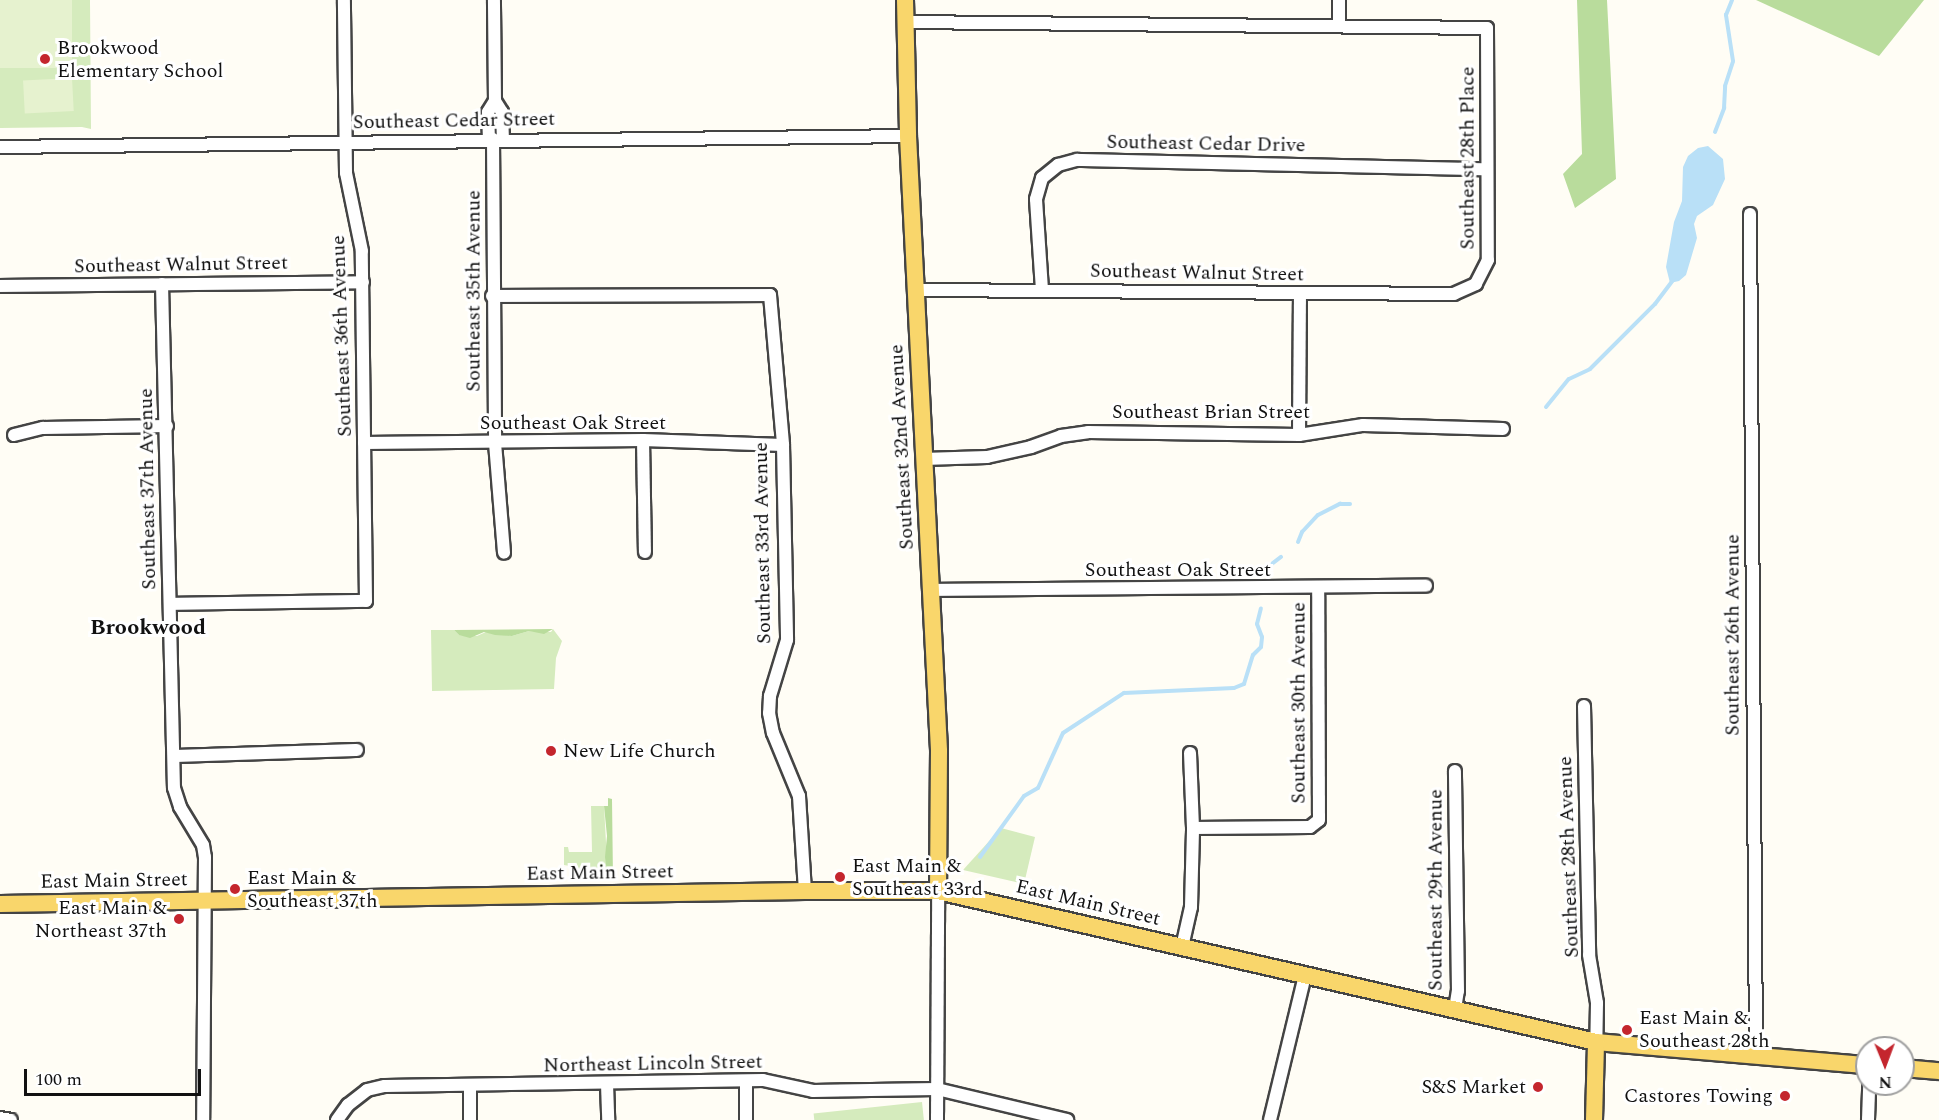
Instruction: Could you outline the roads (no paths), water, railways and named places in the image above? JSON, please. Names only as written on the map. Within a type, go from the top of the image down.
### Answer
[{"type":"main road","name":"Southeast 32nd Avenue","points":[[905,0],[908,136],[939,751],[938,891]]},
{"type":"main road","name":"East Main Street","points":[[0,904],[805,891],[938,891],[1596,1042],[1855,1064]]},
{"type":"main road","points":[[1594,1120],[1596,1042]]},
{"type":"main road","points":[[1915,1069],[1939,1071]]},
{"type":"street","name":"Southeast 36th Avenue","points":[[170,604],[366,601],[363,282],[359,229],[347,184],[344,0]]},
{"type":"street","name":"Southeast 35th Avenue","points":[[494,0],[495,101],[488,112],[495,140],[492,296],[495,443],[504,553]]},
{"type":"street","points":[[905,22],[1339,26],[1339,0]]},
{"type":"street","name":"Southeast 28th Place","points":[[1339,26],[1487,28],[1488,260],[1476,284]]},
{"type":"street","name":"Southeast Cedar Street","points":[[0,147],[908,136]]},
{"type":"street","name":"Southeast Cedar Drive","points":[[1042,290],[1036,199],[1042,178],[1058,165],[1077,160],[1487,169]]},
{"type":"street","name":"Southeast 26th Avenue","points":[[1750,214],[1756,1056]]},
{"type":"street","name":"Southeast Walnut Street","points":[[0,286],[363,282]]},
{"type":"street","name":"Southeast 37th Avenue","points":[[162,284],[177,799],[203,845],[207,901],[203,1120]]},
{"type":"street","name":"Southeast Walnut Street","points":[[916,290],[1454,294],[1476,284]]},
{"type":"street","points":[[1299,435],[1300,294]]},
{"type":"street","name":"Southeast 33rd Avenue","points":[[492,296],[770,295],[783,445],[787,640],[770,696],[769,713],[777,742],[799,796],[805,891]]},
{"type":"street","name":"Southeast Brian Street","points":[[923,459],[987,457],[1031,447],[1060,436],[1088,432],[1299,435],[1364,425],[1503,429]]},
{"type":"street","points":[[14,435],[43,428],[167,426]]},
{"type":"street","points":[[643,440],[645,552]]},
{"type":"street","name":"Southeast Oak Street","points":[[364,443],[643,440],[783,445]]},
{"type":"street","name":"Southeast Oak Street","points":[[930,590],[1318,589],[1426,586]]},
{"type":"street","name":"Southeast 30th Avenue","points":[[1193,828],[1310,827],[1319,820],[1318,589]]},
{"type":"street","name":"Southeast 28th Avenue","points":[[1584,706],[1589,955],[1596,987],[1596,1042]]},
{"type":"street","points":[[174,756],[357,750]]},
{"type":"street","points":[[1182,947],[1191,907],[1193,828],[1190,753]]},
{"type":"street","name":"Southeast 29th Avenue","points":[[1455,771],[1458,990],[1455,1009]]},
{"type":"street","points":[[938,891],[938,1120]]},
{"type":"street","points":[[1270,1120],[1305,975]]},
{"type":"street","name":"Northeast Lincoln Street","points":[[337,1120],[348,1105],[367,1090],[385,1086],[763,1080],[813,1091],[937,1089],[1066,1120]]},
{"type":"street","points":[[746,1081],[746,1120]]},
{"type":"street","points":[[607,1084],[608,1120]]},
{"type":"street","points":[[470,1085],[470,1120]]},
{"type":"street","points":[[1868,1120],[1869,1096]]},
{"type":"street","points":[[0,1118],[11,1120]]},
{"type":"water","points":[[1708,146],[1723,159],[1725,179],[1713,205],[1697,216],[1694,224],[1697,238],[1686,275],[1679,281],[1670,283],[1666,267],[1674,222],[1682,201],[1683,167],[1688,156],[1698,148]]},
{"type":"waterway","points":[[1715,132],[1724,108],[1725,86],[1733,61],[1726,15],[1732,0]]},
{"type":"waterway","points":[[1546,407],[1569,379],[1590,369],[1655,304],[1674,279]]},
{"type":"waterway","points":[[1298,542],[1302,532],[1318,515],[1340,504],[1350,504]]},
{"type":"waterway","points":[[1265,569],[1281,557]]},
{"type":"waterway","points":[[980,857],[1024,796],[1038,788],[1063,733],[1124,693],[1234,688],[1244,684],[1253,655],[1261,647],[1262,637],[1257,624],[1261,608]]},
{"type":"place","name":"Brookwood Elementary School","points":[[45,59]]},
{"type":"place","name":"New Life Church","points":[[551,751]]},
{"type":"place","name":"East Main & Southeast 33rd","points":[[840,877]]},
{"type":"place","name":"East Main & Southeast 37th","points":[[235,889]]},
{"type":"place","name":"East Main & Northeast 37th","points":[[179,919]]},
{"type":"place","name":"East Main & Southeast 28th","points":[[1627,1030]]},
{"type":"place","name":"S&S Market","points":[[1538,1087]]},
{"type":"place","name":"Castores Towing","points":[[1785,1096]]},
{"type":"district","name":"Brookwood","points":[[148,628]]}]
